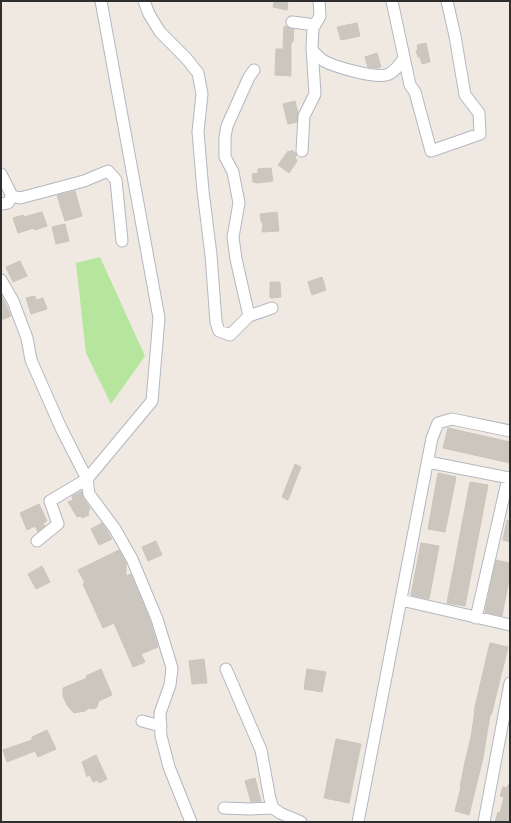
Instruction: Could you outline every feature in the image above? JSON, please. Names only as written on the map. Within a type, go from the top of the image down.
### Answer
[{"type":"street","points":[[38,541],[58,524],[50,501],[87,479],[152,401],[159,318],[102,1]]},
{"type":"street","points":[[144,1],[149,14],[160,32],[186,58],[198,73],[202,94],[198,132],[203,191],[211,255],[216,322],[219,331],[230,335],[249,316],[272,308]]},
{"type":"street","points":[[302,151],[304,116],[315,94],[312,50],[314,28],[320,16],[318,1]]},
{"type":"street","points":[[392,1],[410,85],[415,92],[431,151],[480,134],[479,113],[465,95],[455,36],[447,1]]},
{"type":"street","points":[[292,22],[315,25]]},
{"type":"street","points":[[312,50],[322,60],[344,69],[370,74],[386,75],[396,69],[404,58]]},
{"type":"street","points":[[249,316],[236,259],[233,237],[239,203],[233,172],[225,156],[225,137],[227,126],[249,77],[254,70]]},
{"type":"street","points":[[1,174],[12,196],[20,198],[84,180],[108,171],[116,180],[122,241]]},
{"type":"street","points":[[1,204],[8,203],[12,196]]},
{"type":"street","points":[[1,280],[13,301],[27,338],[31,360],[61,428],[87,479],[90,494],[115,529],[132,558],[157,619],[172,668],[170,685],[160,713],[161,736],[170,768],[191,822]]},
{"type":"street","points":[[358,822],[432,438],[438,423],[452,419],[510,430]]},
{"type":"street","points":[[428,462],[509,478],[476,618]]},
{"type":"street","points":[[401,600],[510,625]]},
{"type":"street","points":[[226,669],[261,750],[273,808],[280,813],[301,822]]},
{"type":"street","points":[[484,822],[510,683]]},
{"type":"street","points":[[142,721],[161,726]]},
{"type":"street","points":[[224,808],[273,808]]},
{"type":"green space","points":[[100,257],[145,356],[111,404],[86,353],[76,263]]},
{"type":"building","points":[[274,1],[288,1],[287,10],[273,7]]},
{"type":"building","points":[[357,23],[360,36],[341,40],[337,27]]},
{"type":"building","points":[[284,26],[294,29],[293,42],[291,42],[291,76],[275,75],[276,49],[283,49]]},
{"type":"building","points":[[426,43],[430,62],[422,64],[416,51],[418,50],[417,45]]},
{"type":"building","points":[[377,53],[381,67],[368,67],[365,57]]},
{"type":"building","points":[[295,101],[298,113],[297,122],[288,124],[283,104]]},
{"type":"building","points":[[292,150],[297,155],[295,157],[297,161],[289,173],[278,165],[288,151],[290,152]]},
{"type":"building","points":[[271,168],[273,181],[258,183],[253,182],[252,174],[258,173],[258,169]]},
{"type":"building","points":[[75,191],[82,216],[65,221],[57,195]]},
{"type":"building","points":[[42,212],[47,226],[18,233],[13,218],[23,215],[24,217]]},
{"type":"building","points":[[277,212],[279,231],[262,232],[263,224],[260,214]]},
{"type":"building","points":[[65,224],[69,241],[56,244],[52,227]]},
{"type":"building","points":[[20,261],[27,276],[13,282],[6,267]]},
{"type":"building","points":[[322,277],[326,290],[312,295],[308,282]]},
{"type":"building","points":[[270,282],[280,282],[281,297],[270,298]]},
{"type":"building","points":[[1,294],[11,316],[1,320]]},
{"type":"building","points":[[35,296],[36,300],[43,298],[47,309],[31,314],[26,298]]},
{"type":"building","points":[[448,428],[510,442],[510,463],[443,448]]},
{"type":"building","points":[[295,464],[301,467],[288,500],[282,497]]},
{"type":"building","points":[[438,473],[456,477],[445,532],[428,529]]},
{"type":"building","points":[[470,482],[488,485],[465,606],[447,603]]},
{"type":"building","points":[[82,491],[83,498],[90,508],[88,513],[89,515],[82,518],[80,516],[77,517],[68,502],[73,500],[72,496]]},
{"type":"building","points":[[39,504],[47,521],[43,523],[45,526],[38,532],[35,526],[27,530],[20,513]]},
{"type":"building","points":[[507,520],[510,521],[510,542],[503,540]]},
{"type":"building","points":[[102,523],[112,539],[99,545],[91,529]]},
{"type":"building","points":[[156,541],[162,555],[148,561],[142,547]]},
{"type":"building","points":[[421,543],[439,546],[429,599],[411,595]]},
{"type":"building","points":[[119,550],[126,563],[126,576],[131,574],[150,621],[158,647],[141,654],[145,662],[133,667],[114,623],[103,628],[83,584],[85,583],[78,570]]},
{"type":"building","points":[[496,560],[510,563],[510,574],[502,616],[485,612]]},
{"type":"building","points":[[42,566],[50,582],[36,589],[28,574]]},
{"type":"building","points":[[490,643],[508,647],[490,715],[483,758],[469,815],[455,811],[471,737],[474,711]]},
{"type":"building","points":[[204,659],[207,683],[192,684],[189,661]]},
{"type":"building","points":[[101,669],[112,695],[99,701],[97,707],[94,709],[89,708],[85,711],[74,713],[67,705],[63,696],[63,688],[87,678],[86,676]]},
{"type":"building","points":[[307,669],[326,672],[322,692],[304,689]]},
{"type":"building","points":[[47,730],[56,749],[38,757],[35,751],[7,762],[3,750],[32,740],[32,737]]},
{"type":"building","points":[[336,739],[361,744],[349,803],[324,798]]},
{"type":"building","points":[[96,755],[107,779],[99,783],[98,780],[93,782],[90,775],[87,777],[82,762]]},
{"type":"building","points":[[255,778],[261,801],[251,802],[245,781]]},
{"type":"building","points":[[508,785],[510,785],[510,822],[495,822],[498,812],[500,813],[504,797],[500,796],[503,787],[507,788]]}]
